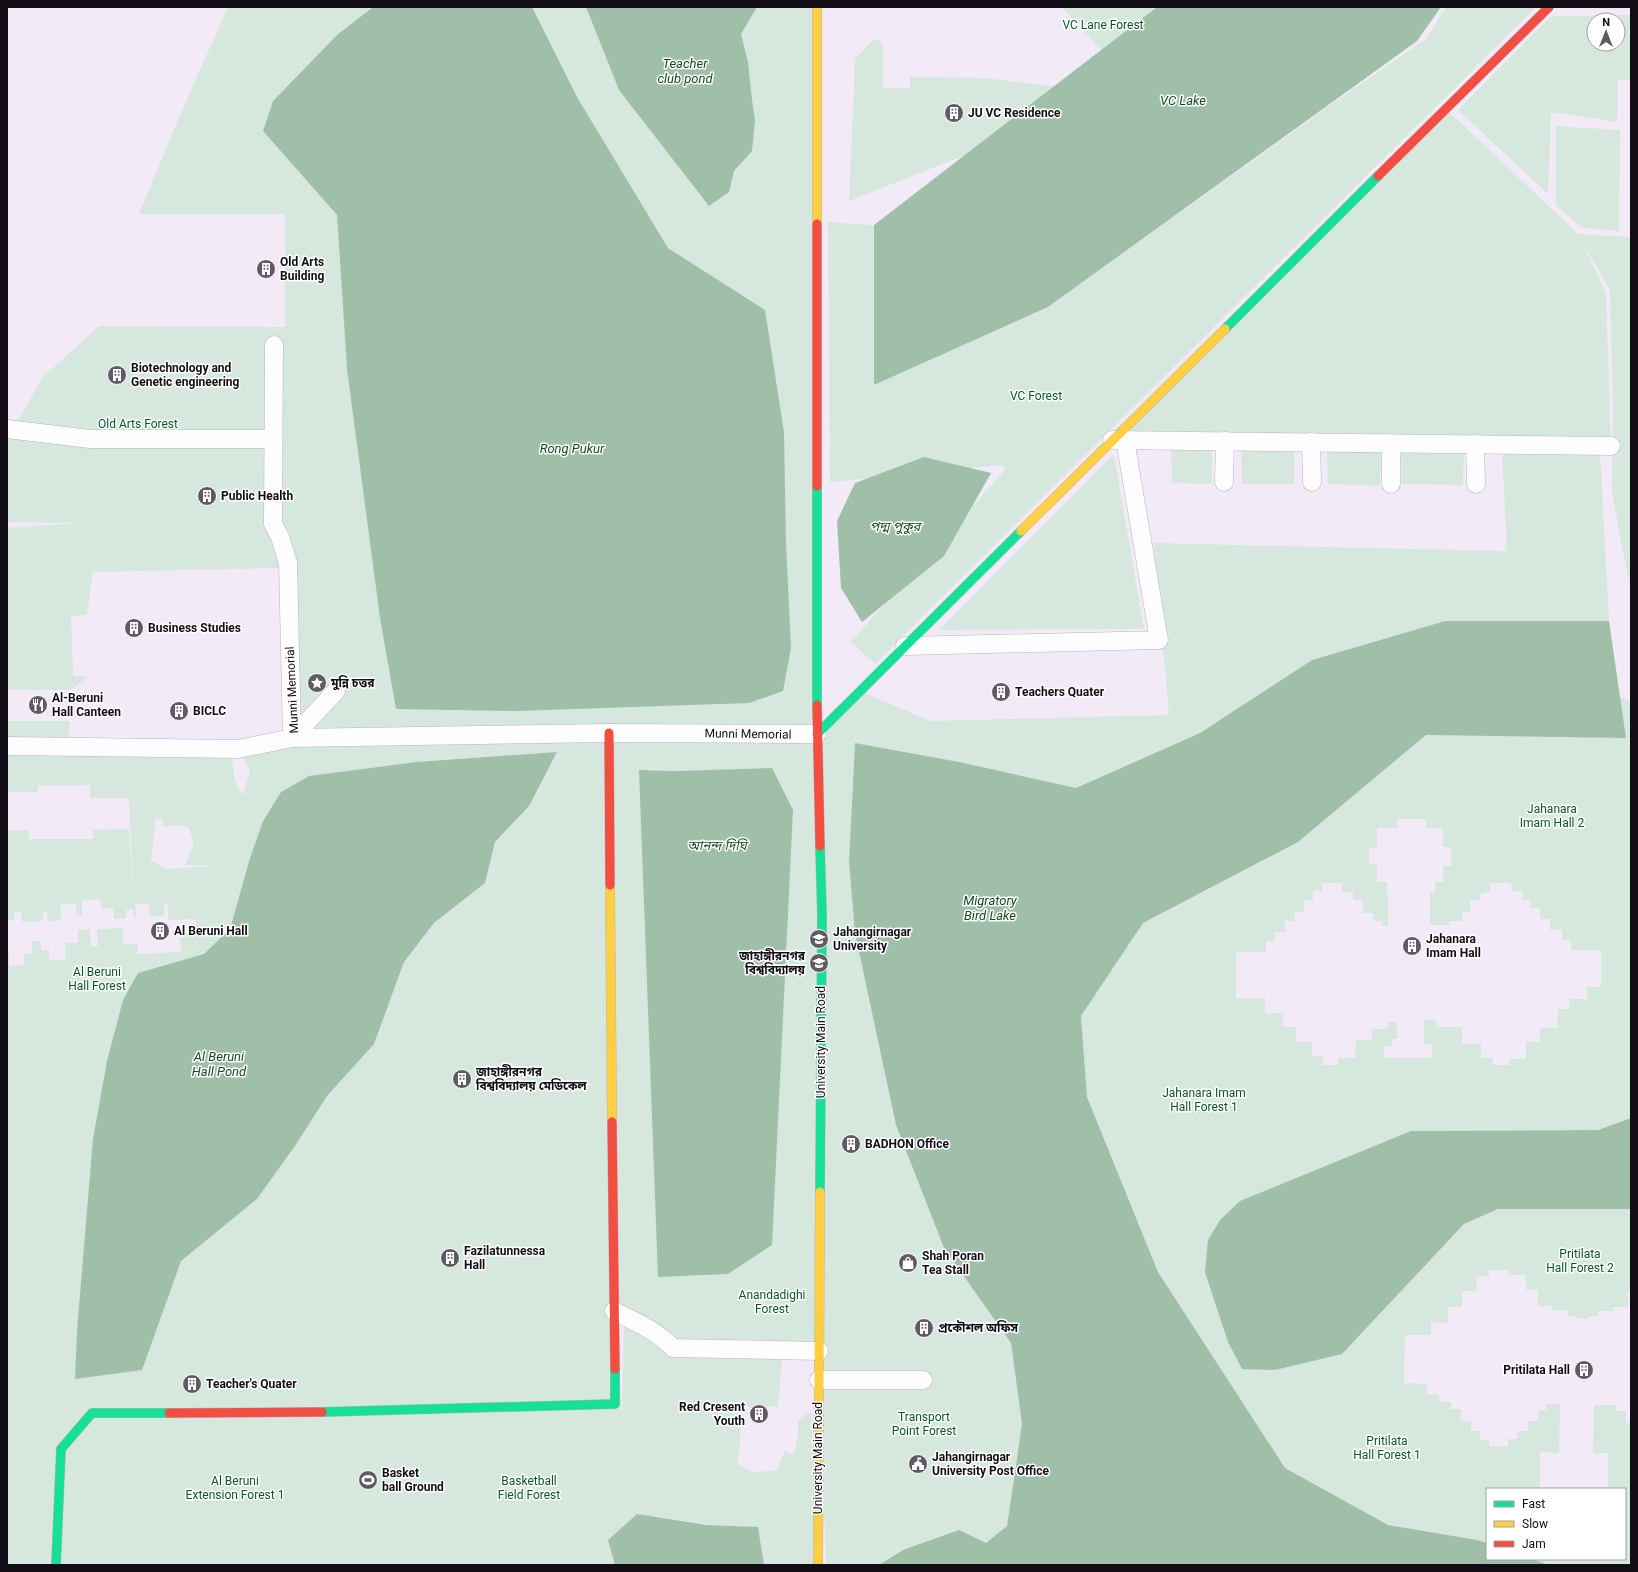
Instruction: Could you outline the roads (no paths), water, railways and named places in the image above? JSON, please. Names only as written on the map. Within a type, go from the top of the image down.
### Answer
[{"type":"street","name":"University Main Road","points":[[817,7],[817,734],[822,915],[818,1565]]},
{"type":"street","points":[[817,734],[905,646],[1118,440],[1549,7]]},
{"type":"street","name":"Munni Memorial","points":[[274,345],[273,524],[280,537],[288,563],[292,738],[609,733],[817,734]]},
{"type":"street","points":[[7,429],[90,439],[273,439]]},
{"type":"street","points":[[905,646],[1159,640],[1118,440]]},
{"type":"street","points":[[1118,440],[1611,446]]},
{"type":"street","points":[[1224,482],[1225,441]]},
{"type":"street","points":[[1311,442],[1312,482]]},
{"type":"street","points":[[1390,443],[1391,484]]},
{"type":"street","points":[[1475,444],[1476,484]]},
{"type":"street","points":[[8,746],[232,750],[292,738],[336,691]]},
{"type":"street","points":[[56,1565],[61,1449],[92,1412],[324,1412],[615,1404],[609,733]]},
{"type":"street","points":[[614,1311],[643,1325],[663,1338],[673,1348],[819,1351]]},
{"type":"street","points":[[819,1380],[923,1380]]},
{"type":"water","name":"Rong Pukur","points":[[373,7],[532,7],[577,97],[668,248],[765,310],[784,432],[786,542],[791,648],[783,691],[749,703],[517,711],[396,709],[380,618],[347,369],[337,215],[263,131],[273,101],[337,35]]},
{"type":"water","name":"Teacher club pond","points":[[586,7],[757,7],[741,34],[748,62],[755,120],[752,151],[734,171],[729,192],[709,206],[619,90]]},
{"type":"water","name":"VC Lake","points":[[1157,7],[1441,7],[1417,41],[1048,307],[874,385],[874,225]]},
{"type":"water","name":"পদ্ম পুকুর","points":[[924,457],[991,473],[944,556],[862,622],[841,588],[837,521],[855,483]]},
{"type":"water","name":"Migratory Bird Lake","points":[[1445,621],[1609,621],[1626,738],[1426,735],[1298,842],[1143,923],[1081,1016],[1087,1097],[1158,1272],[1285,1468],[1388,1525],[1486,1543],[1486,1560],[1535,1560],[1549,1565],[879,1565],[903,1550],[959,1530],[986,1543],[1007,1526],[1022,1424],[1011,1343],[944,1248],[896,1125],[855,933],[849,862],[855,743],[959,762],[1076,788],[1200,733],[1312,660]]},
{"type":"water","name":"Al Beruni Hall Pond","points":[[557,752],[529,806],[495,842],[485,883],[434,923],[404,962],[374,1044],[327,1096],[295,1146],[257,1199],[181,1261],[142,1370],[75,1379],[77,1331],[93,1139],[107,1061],[123,1000],[138,973],[204,954],[230,929],[249,861],[263,821],[281,792],[309,776],[416,762]]},
{"type":"water","name":"আনন্দ দিঘি","points":[[772,768],[793,810],[772,1245],[728,1274],[658,1277],[639,770],[677,771]]},
{"type":"water","points":[[1631,1118],[1631,1209],[1498,1209],[1464,1224],[1342,1354],[1275,1370],[1242,1369],[1228,1342],[1205,1272],[1208,1240],[1220,1220],[1240,1201],[1411,1131],[1598,1130]]},
{"type":"water","points":[[637,1514],[707,1525],[758,1527],[764,1565],[615,1565],[608,1540]]},
{"type":"place","name":"JU VC Residence","points":[[954,113]]},
{"type":"place","name":"Old Arts Building","points":[[266,269]]},
{"type":"place","name":"Biotechnology and Genetic engineering","points":[[117,375]]},
{"type":"place","name":"Public Health","points":[[207,496]]},
{"type":"place","name":"Business Studies","points":[[134,628]]},
{"type":"place","name":"মুন্নি চত্তর","points":[[317,683]]},
{"type":"place","name":"Teachers Quater","points":[[1001,692]]},
{"type":"place","name":"Al-Beruni Hall Canteen","points":[[38,705]]},
{"type":"place","name":"BICLC","points":[[179,711]]},
{"type":"place","name":"Al Beruni Hall","points":[[160,931]]},
{"type":"place","name":"Jahangirnagar University","points":[[819,939]]},
{"type":"place","name":"Jahanara Imam Hall","points":[[1412,946]]},
{"type":"place","name":"জাহাঙ্গীরনগর বিশ্ববিদ্যালয়","points":[[819,963]]},
{"type":"place","name":"জাহাঙ্গীরনগর বিশ্ববিদ্যালয় মেডিকেল","points":[[462,1079]]},
{"type":"place","name":"BADHON Office","points":[[851,1144]]},
{"type":"place","name":"Fazilatunnessa Hall","points":[[450,1258]]},
{"type":"place","name":"Shah Poran Tea Stall","points":[[908,1263]]},
{"type":"place","name":"প্রকৌশল অফিস","points":[[924,1328]]},
{"type":"place","name":"Pritilata Hall","points":[[1584,1370]]},
{"type":"place","name":"Teacher's Quater","points":[[192,1384]]},
{"type":"place","name":"Red Cresent Youth","points":[[759,1414]]},
{"type":"place","name":"Jahangirnagar University Post Office","points":[[918,1464]]},
{"type":"place","name":"Basket ball Ground","points":[[368,1480]]},
{"type":"park label","name":"VC Lane Forest","points":[[1103,25]]},
{"type":"park label","name":"VC Forest","points":[[1036,396]]},
{"type":"park label","name":"Old Arts Forest","points":[[138,424]]},
{"type":"park label","name":"Jahanara Imam Hall 2","points":[[1552,816]]},
{"type":"park label","name":"Al Beruni Hall Forest","points":[[97,979]]},
{"type":"park label","name":"Jahanara Imam Hall Forest 1","points":[[1204,1100]]},
{"type":"park label","name":"Pritilata Hall Forest 2","points":[[1580,1261]]},
{"type":"park label","name":"Anandadighi Forest","points":[[772,1302]]},
{"type":"park label","name":"Transport Point Forest","points":[[924,1424]]},
{"type":"park label","name":"Pritilata Hall Forest 1","points":[[1387,1448]]},
{"type":"park label","name":"Al Beruni Extension Forest 1","points":[[235,1488]]},
{"type":"park label","name":"Basketball Field Forest","points":[[529,1488]]}]
